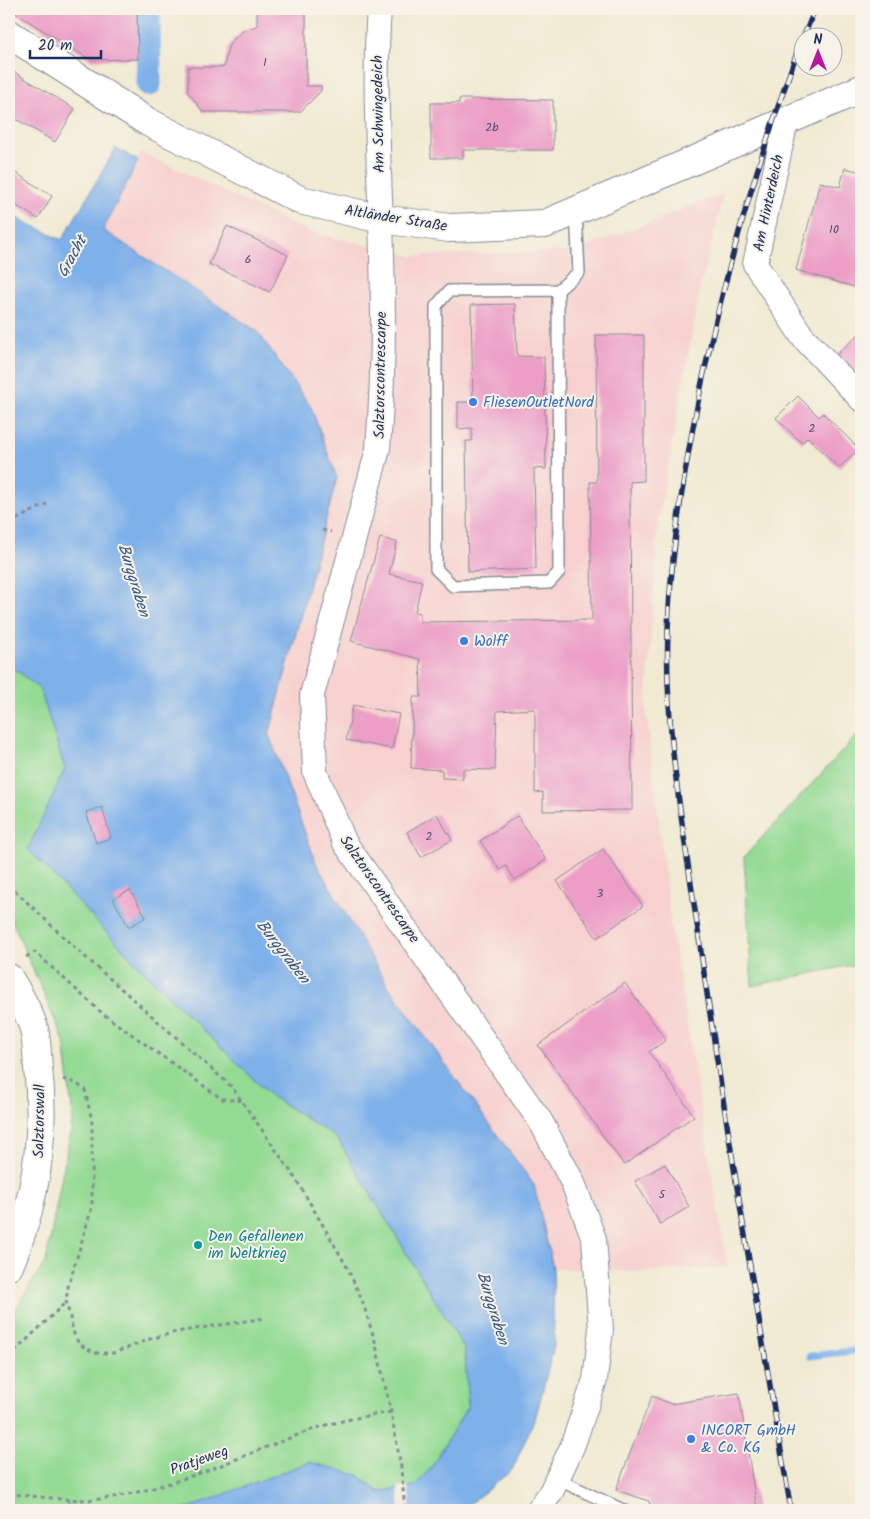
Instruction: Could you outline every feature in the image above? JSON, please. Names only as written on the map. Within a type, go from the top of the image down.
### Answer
[{"type":"main road","name":"Altländer Straße","points":[[9,34],[148,122],[300,200],[380,219],[449,228],[545,224],[861,89]]},
{"type":"main road","name":"Salztorswall","points":[[9,978],[29,1016],[34,1030],[40,1082],[41,1134],[36,1181],[29,1214],[9,1266]]},
{"type":"street","name":"Am Schwingedeich","points":[[379,9],[375,57],[380,219]]},
{"type":"street","name":"Am Hinterdeich","points":[[786,120],[755,264],[802,336],[861,399]]},
{"type":"street","name":"Salztorscontrescarpe","points":[[380,219],[382,355],[378,449],[312,696],[315,772],[345,843],[541,1122],[573,1183],[594,1239],[600,1329],[595,1380],[572,1447],[557,1479],[539,1510]]},
{"type":"lane","points":[[558,290],[559,572],[549,583],[453,586],[436,569],[436,306],[449,291],[558,290],[579,272],[576,210]]},
{"type":"lane","points":[[557,1479],[603,1506],[623,1510]]},
{"type":"path","points":[[9,523],[47,504]]},
{"type":"path","points":[[9,885],[73,946],[201,1057],[232,1087],[296,1179],[346,1265],[362,1300],[375,1341],[391,1412],[405,1510]]},
{"type":"path","points":[[26,957],[35,952],[103,1014],[222,1099],[243,1101]]},
{"type":"path","points":[[40,1082],[65,1078],[85,1090],[92,1121],[92,1207],[68,1287],[66,1302],[71,1326],[79,1344],[95,1353],[114,1353],[150,1339],[176,1332],[265,1318]]},
{"type":"path","points":[[9,1357],[66,1302]]},
{"type":"path","name":"Pratjeweg","points":[[9,1494],[69,1500],[103,1498],[168,1483],[317,1428],[361,1416],[391,1412]]},
{"type":"path","points":[[65,1510],[69,1500]]},
{"type":"shaded area","points":[[141,152],[307,231],[413,256],[576,251],[724,193],[700,289],[658,522],[646,711],[671,927],[727,1267],[632,1272],[553,1268],[534,1185],[388,986],[317,865],[269,735],[337,478],[103,230]]},
{"type":"green space","points":[[9,664],[40,689],[65,769],[29,849],[147,975],[272,1097],[337,1138],[465,1350],[468,1406],[431,1468],[415,1486],[379,1492],[358,1475],[183,1510],[9,1510],[9,1319],[46,1261],[73,1118],[64,1041],[9,914]]},
{"type":"green space","points":[[861,731],[861,963],[752,986],[744,857]]},
{"type":"water","name":"Burggraben","points":[[116,148],[138,161],[103,230],[257,331],[311,407],[337,478],[269,735],[317,865],[388,986],[534,1185],[553,1268],[554,1346],[536,1416],[512,1470],[462,1510],[183,1510],[309,1462],[358,1475],[379,1492],[415,1486],[431,1468],[468,1406],[465,1350],[337,1138],[272,1097],[147,975],[28,849],[65,769],[40,689],[9,664],[9,214],[62,240]]},
{"type":"pier","points":[[408,1486],[411,1510],[400,1510],[398,1487]]},
{"type":"building","points":[[9,9],[137,9],[138,59],[91,60]]},
{"type":"building","points":[[257,9],[306,9],[306,86],[321,86],[321,91],[300,112],[203,112],[188,92],[188,67],[224,67],[228,47],[234,39],[244,30],[257,26]]},
{"type":"building","points":[[9,69],[75,109],[55,142],[9,115]]},
{"type":"building","points":[[459,99],[553,100],[553,150],[463,150],[463,158],[431,158],[431,103],[459,103]]},
{"type":"building","points":[[845,168],[861,172],[861,289],[796,270],[820,182],[840,187]]},
{"type":"building","points":[[11,170],[52,196],[38,219],[9,201],[9,174]]},
{"type":"building","points":[[227,226],[288,255],[270,292],[209,264]]},
{"type":"building","points":[[515,304],[517,356],[544,357],[546,469],[534,468],[536,569],[468,572],[466,441],[472,441],[472,428],[458,429],[458,402],[473,402],[471,305]]},
{"type":"building","points":[[860,333],[861,381],[858,384],[833,358]]},
{"type":"building","points":[[596,335],[644,335],[644,481],[630,482],[632,810],[543,811],[543,792],[535,793],[535,709],[497,711],[495,770],[463,769],[463,779],[442,778],[442,770],[411,768],[413,697],[421,697],[420,659],[351,641],[380,538],[397,542],[389,574],[422,581],[415,612],[420,613],[420,622],[592,620],[590,482],[597,482]]},
{"type":"building","points":[[798,396],[819,417],[823,413],[859,449],[839,468],[808,437],[802,443],[776,418]]},
{"type":"building","points":[[353,705],[399,714],[392,749],[346,740]]},
{"type":"building","points":[[102,807],[111,838],[96,843],[86,812]]},
{"type":"building","points":[[437,814],[452,840],[421,857],[407,832]]},
{"type":"building","points":[[517,816],[546,860],[515,880],[506,866],[500,870],[480,841]]},
{"type":"building","points":[[603,849],[643,906],[597,938],[557,881]]},
{"type":"building","points":[[130,890],[146,917],[129,927],[113,899]]},
{"type":"building","points":[[625,983],[666,1040],[649,1052],[694,1116],[624,1165],[538,1045]]},
{"type":"building","points":[[665,1164],[689,1207],[660,1224],[635,1181]]},
{"type":"building","name":"INCORT GmbH & Co. KG","points":[[739,1393],[757,1510],[651,1510],[649,1501],[616,1490],[652,1396],[671,1404]]},
{"type":"waterway","name":"Gracht","points":[[148,9],[149,84]]},
{"type":"waterway","points":[[810,1356],[861,1350]]},
{"type":"railway","points":[[807,28],[815,9]]},
{"type":"railway","points":[[791,1510],[709,1010],[682,824],[669,708],[668,631],[677,526],[689,448],[704,373],[740,228],[769,133],[792,67]]},
{"type":"place","name":"FliesenOutletNord","points":[[473,402]]},
{"type":"place","name":"Wolff","points":[[464,641]]},
{"type":"place","name":"Den Gefallenen im Weltkrieg","points":[[198,1245]]},
{"type":"place","name":"INCORT GmbH & Co. KG","points":[[691,1439]]}]
